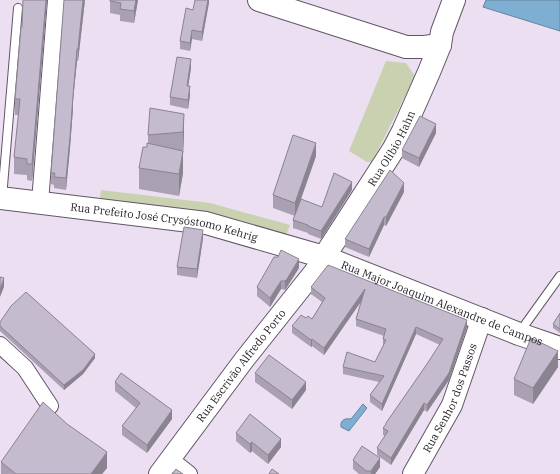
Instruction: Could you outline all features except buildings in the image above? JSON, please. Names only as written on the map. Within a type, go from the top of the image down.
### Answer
[{"type":"main road","points":[[259,0],[406,47],[424,47],[441,39]]},
{"type":"main road","name":"Rua Olíbio Hahn","points":[[324,257],[393,150],[403,131],[429,72],[454,0]]},
{"type":"main road","points":[[406,47],[420,58],[429,72]]},
{"type":"main road","name":"Rua Prefeito José Crysóstomo Kehrig","points":[[1,198],[206,223],[324,257]]},
{"type":"main road","name":"Rua Major Joaquim Alexandre de Campos","points":[[324,257],[482,318],[519,334],[560,348]]},
{"type":"street","points":[[40,202],[56,0]]},
{"type":"street","name":"Rua Escrivão Alfredo Porto","points":[[164,467],[244,360],[314,272],[324,257]]},
{"type":"street","name":"Rua Senhor dos Passos","points":[[413,474],[452,405],[482,318]]},
{"type":"street","points":[[0,345],[25,368],[50,406]]},
{"type":"street","points":[[164,467],[189,474]]},
{"type":"lane","points":[[1,198],[18,8]]},
{"type":"lane","points":[[519,334],[560,276]]},
{"type":"green space","points":[[386,61],[406,63],[415,76],[372,162],[367,162],[349,151]]},
{"type":"green space","points":[[101,190],[210,203],[290,225],[284,240],[99,205]]},
{"type":"water","points":[[486,0],[560,0],[560,31],[483,7]]},
{"type":"water","points":[[363,404],[367,408],[349,431],[341,427],[342,421],[345,419],[351,419]]}]
